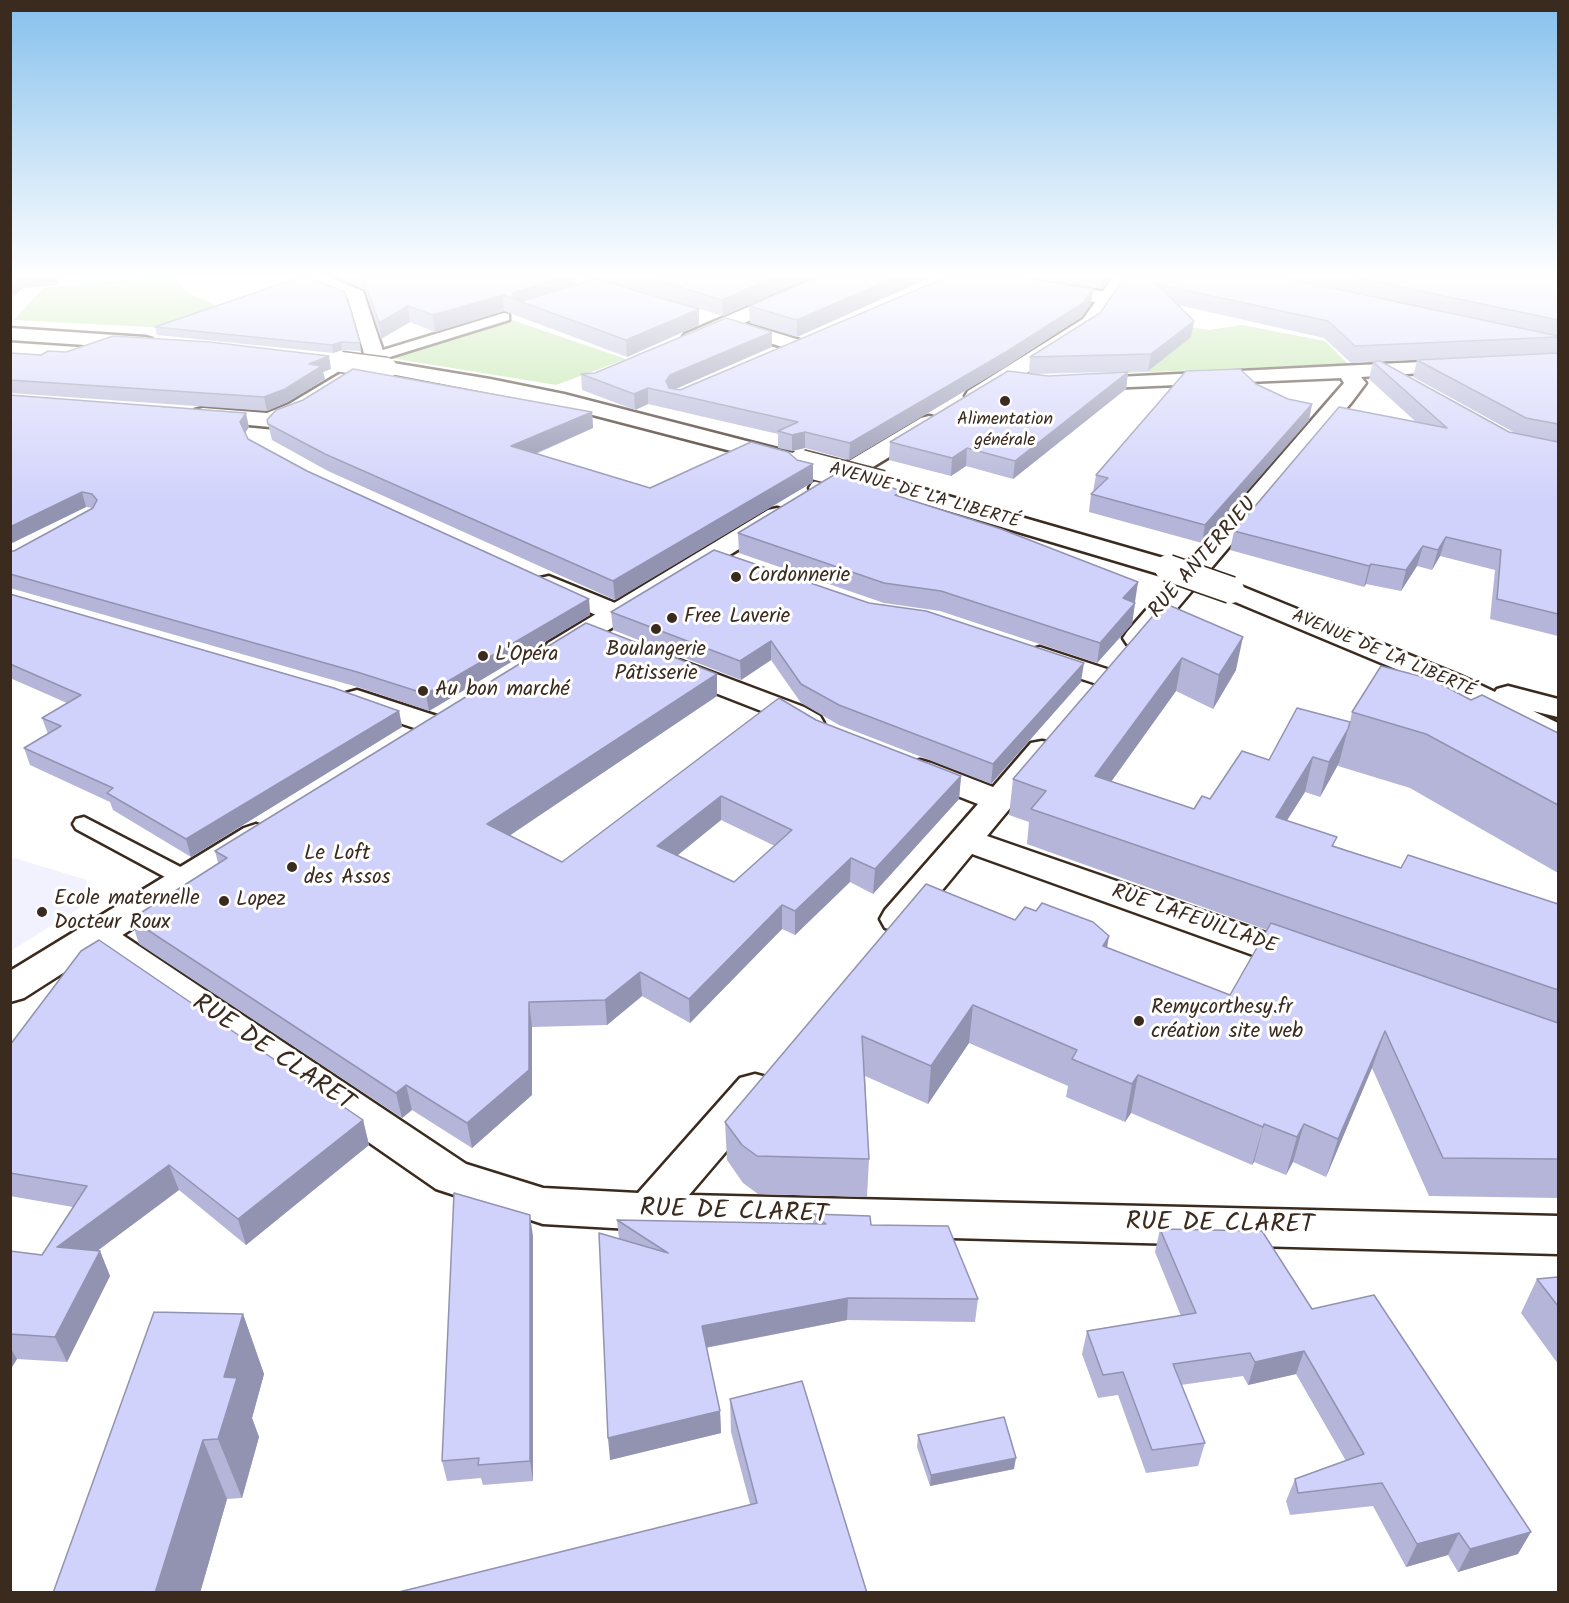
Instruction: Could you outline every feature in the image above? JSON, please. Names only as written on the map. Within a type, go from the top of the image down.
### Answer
[{"type":"street","points":[[180,413],[262,433],[370,364],[381,363],[377,352]]},
{"type":"street","points":[[767,360],[786,352]]},
{"type":"street","points":[[534,663],[1045,352]]},
{"type":"street","name":"AVENUE DE LA LIBERTÉ","points":[[318,359],[381,363],[553,399],[882,484],[1168,568],[1231,590],[1451,682],[1558,735]]},
{"type":"street","points":[[1069,383],[1476,366]]},
{"type":"street","points":[[1381,370],[1416,388]]},
{"type":"street","name":"RUE ANTERRIEU","points":[[1018,649],[1096,686],[1355,383],[1347,372]]},
{"type":"street","points":[[1001,380],[1035,384]]},
{"type":"street","points":[[712,555],[748,568]]},
{"type":"street","points":[[522,572],[615,613]]},
{"type":"street","points":[[586,632],[618,645]]},
{"type":"street","points":[[651,657],[793,713],[837,739]]},
{"type":"street","points":[[1451,682],[1558,708]]},
{"type":"street","points":[[326,689],[442,719],[404,743]]},
{"type":"street","points":[[874,948],[1059,730]]},
{"type":"street","points":[[891,759],[999,801]]},
{"type":"street","points":[[10,988],[285,817]]},
{"type":"street","name":"RUE LAFEUILLADE","points":[[965,840],[1332,970]]},
{"type":"street","points":[[38,1014],[96,935]]},
{"type":"street","name":"RUE DE CLARET","points":[[96,935],[451,1177],[543,1206],[648,1212],[1558,1235]]},
{"type":"street","points":[[648,1212],[776,1064]]},
{"type":"lane","points":[[381,363],[411,352]]},
{"type":"lane","points":[[84,824],[186,879]]},
{"type":"shaded area","name":"Ecole maternelle Docteur Roux","points":[[11,857],[87,880],[89,902],[11,951]]},
{"type":"green space","points":[[410,352],[605,352],[626,359],[556,385],[391,358]]},
{"type":"green space","points":[[1154,352],[1336,352],[1348,364],[1124,373]]},
{"type":"building","points":[[47,352],[293,352],[329,356],[309,364],[322,366],[285,389],[264,397],[10,380],[10,353],[41,355]]},
{"type":"building","points":[[645,352],[725,352],[670,375],[666,381],[669,388],[680,390],[770,352],[1006,352],[850,443],[805,432],[792,435],[778,431],[798,422],[648,388],[634,394],[581,374],[595,373]]},
{"type":"building","points":[[1038,352],[1154,352],[1151,354],[1030,357]]},
{"type":"building","points":[[1558,353],[1558,424],[1526,418],[1417,360]]},
{"type":"building","points":[[1380,361],[1509,432],[1558,442],[1558,614],[1497,599],[1501,550],[1446,537],[1438,550],[1423,546],[1406,570],[1371,564],[1369,566],[1234,531],[1339,407],[1447,428],[1373,362]]},
{"type":"building","points":[[353,369],[592,412],[511,446],[650,488],[751,442],[788,452],[797,460],[813,464],[613,581],[325,454],[268,424],[267,420],[276,410],[303,400]]},
{"type":"building","points":[[1240,369],[1256,384],[1288,399],[1312,404],[1205,525],[1091,494],[1108,478],[1096,475],[1186,371]]},
{"type":"building","points":[[1008,371],[1048,376],[1128,372],[1015,461],[967,448],[952,458],[890,442]]},
{"type":"building","points":[[10,395],[246,413],[240,422],[248,439],[307,471],[589,599],[426,694],[357,672],[10,574],[10,551],[14,551],[93,508],[97,500],[92,494],[82,492],[10,527]]},
{"type":"building","points":[[842,470],[901,491],[895,495],[1001,529],[1138,582],[1123,598],[1135,603],[1100,643],[941,591],[884,583],[738,533]]},
{"type":"building","points":[[714,550],[869,603],[926,611],[1084,663],[993,764],[839,705],[801,684],[771,641],[740,661],[611,612]]},
{"type":"building","points":[[10,594],[334,688],[399,711],[186,839],[107,793],[113,788],[24,748],[61,726],[42,718],[81,695],[10,664]]},
{"type":"building","points":[[1164,603],[1243,637],[1219,675],[1182,658],[1095,776],[1194,809],[1202,796],[1210,799],[1242,751],[1269,760],[1297,708],[1350,722],[1329,762],[1313,757],[1276,817],[1337,837],[1332,846],[1401,868],[1408,855],[1558,904],[1558,990],[1031,809],[1046,791],[1013,779]]},
{"type":"building","points":[[586,623],[717,674],[487,824],[562,862],[779,698],[816,720],[961,776],[875,869],[851,858],[795,911],[782,905],[689,999],[640,972],[605,1000],[529,1002],[529,1070],[467,1123],[406,1085],[396,1093],[131,919],[227,858],[215,851]],"holes":[[[721,796],[792,830],[734,882],[657,846]]]},
{"type":"building","points":[[1381,666],[1431,679],[1471,700],[1482,695],[1558,733],[1558,805],[1426,734],[1352,712]]},
{"type":"building","points":[[926,884],[1015,920],[1025,907],[1036,911],[1042,903],[1093,922],[1109,936],[1103,946],[1230,995],[1271,923],[1558,1023],[1558,1159],[1443,1158],[1385,1031],[1338,1139],[1304,1124],[1297,1137],[1264,1124],[1263,1127],[1138,1075],[1132,1084],[1072,1059],[1077,1050],[973,1005],[931,1066],[862,1036],[869,1159],[757,1156],[742,1145],[725,1122]]},
{"type":"building","points":[[99,940],[363,1120],[238,1219],[169,1165],[57,1247],[100,1251],[55,1337],[10,1334],[10,1251],[42,1255],[87,1186],[10,1173],[10,1045],[81,951]]},
{"type":"building","points":[[454,1193],[530,1215],[530,1461],[478,1465],[479,1458],[442,1461]]},
{"type":"building","points":[[813,1214],[870,1216],[871,1225],[948,1226],[978,1299],[848,1298],[702,1326],[720,1411],[608,1438],[599,1233],[668,1253],[617,1220],[826,1224]]},
{"type":"building","points":[[1160,1229],[1262,1231],[1312,1309],[1374,1295],[1531,1532],[1470,1549],[1459,1533],[1417,1544],[1382,1483],[1298,1493],[1295,1479],[1364,1454],[1304,1351],[1255,1362],[1250,1353],[1173,1364],[1205,1443],[1152,1450],[1123,1372],[1103,1375],[1087,1331],[1196,1313]]},
{"type":"building","points":[[1558,1277],[1558,1306],[1537,1279]]},
{"type":"building","points":[[154,1312],[243,1314],[224,1377],[237,1378],[218,1439],[203,1440],[155,1593],[53,1593]]},
{"type":"building","points":[[802,1381],[867,1593],[395,1593],[757,1503],[730,1399]]},
{"type":"building","points":[[1004,1417],[1016,1458],[931,1475],[918,1435]]},
{"type":"place","name":"Alimentation générale","points":[[1005,401]]},
{"type":"place","name":"Cordonnerie","points":[[736,577]]},
{"type":"place","name":"Free Laverie","points":[[672,618]]},
{"type":"place","name":"Boulangerie Pâtisserie","points":[[656,629]]},
{"type":"place","name":"L'Opéra","points":[[483,656]]},
{"type":"place","name":"Au bon marché","points":[[423,691]]},
{"type":"place","name":"Le Loft des Assos","points":[[292,867]]},
{"type":"place","name":"Lopez","points":[[224,901]]},
{"type":"place","name":"Ecole maternelle Docteur Roux","points":[[42,912]]},
{"type":"place","name":"Remycorthesy.fr création site web","points":[[1139,1021]]}]
